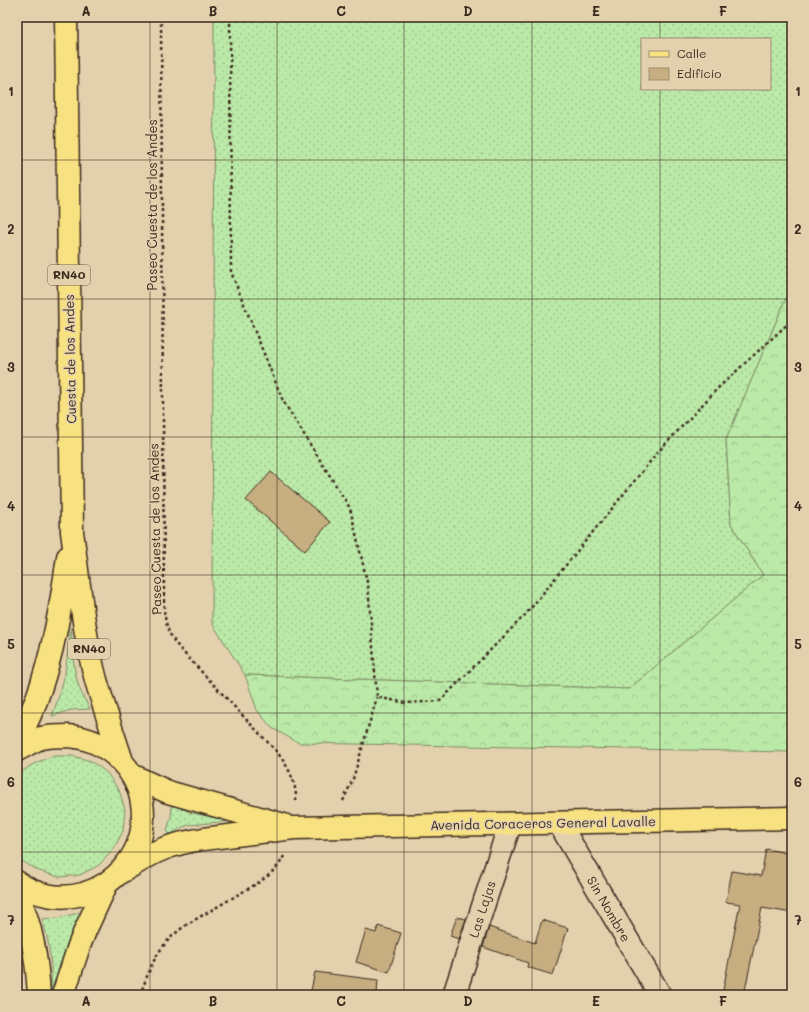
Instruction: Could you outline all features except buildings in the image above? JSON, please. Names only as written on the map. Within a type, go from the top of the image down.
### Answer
[{"type":"main road","name":"Cuesta de los Andes","points":[[66,17],[72,532],[81,600],[96,679],[127,768]]},
{"type":"main road","name":"Cuesta de los Andes","points":[[17,742],[36,701],[45,673],[59,616],[72,532]]},
{"type":"main road","name":"RN40","points":[[17,750],[42,738],[60,736],[77,737],[94,741],[109,750],[127,768],[140,791],[143,808],[143,825],[139,843],[132,858],[114,878],[85,931],[63,995]]},
{"type":"main road","name":"Avenida Coraceros General Lavalle","points":[[127,768],[146,782],[168,792],[294,828]]},
{"type":"main road","name":"Avenida Coraceros General Lavalle","points":[[114,878],[162,850],[176,845],[203,838],[294,828],[792,818]]},
{"type":"main road","name":"RN40","points":[[17,882],[40,894],[75,896],[92,891],[114,878]]},
{"type":"main road","points":[[17,892],[28,921],[34,945],[38,972],[39,995]]},
{"type":"street","name":"Sin Nombre","points":[[559,823],[660,995]]},
{"type":"street","name":"Las Lajas","points":[[454,995],[510,824]]},
{"type":"path","name":"Paseo Cuesta de los Andes","points":[[140,995],[156,955],[175,933],[258,883],[279,865],[292,840],[296,796],[294,783],[284,761],[182,651],[168,631],[166,621],[164,600],[162,17]]},
{"type":"path","points":[[230,17],[231,272],[283,401],[350,508],[368,586],[377,697],[354,779],[329,827]]},
{"type":"path","points":[[377,697],[406,704],[440,701],[526,614],[658,452],[718,388],[792,320]]},
{"type":"green space","points":[[214,17],[792,17],[792,284],[726,440],[731,524],[763,575],[629,689],[245,675],[212,623]]},
{"type":"green space","points":[[792,284],[792,752],[299,743],[272,728],[257,710],[245,675],[629,689],[763,575],[731,524],[726,440]]},
{"type":"green space","points":[[71,627],[75,674],[90,709],[71,710],[52,716],[65,674]]},
{"type":"green space","points":[[54,756],[73,756],[91,761],[107,773],[119,790],[125,810],[123,831],[113,850],[99,865],[80,875],[59,877],[39,871],[22,861],[17,854],[17,778],[29,767]]},
{"type":"green space","points":[[172,804],[192,813],[231,821],[189,825],[169,834],[167,830],[171,818]]},
{"type":"green space","points":[[82,912],[67,944],[51,995],[50,957],[42,919],[58,918]]}]
